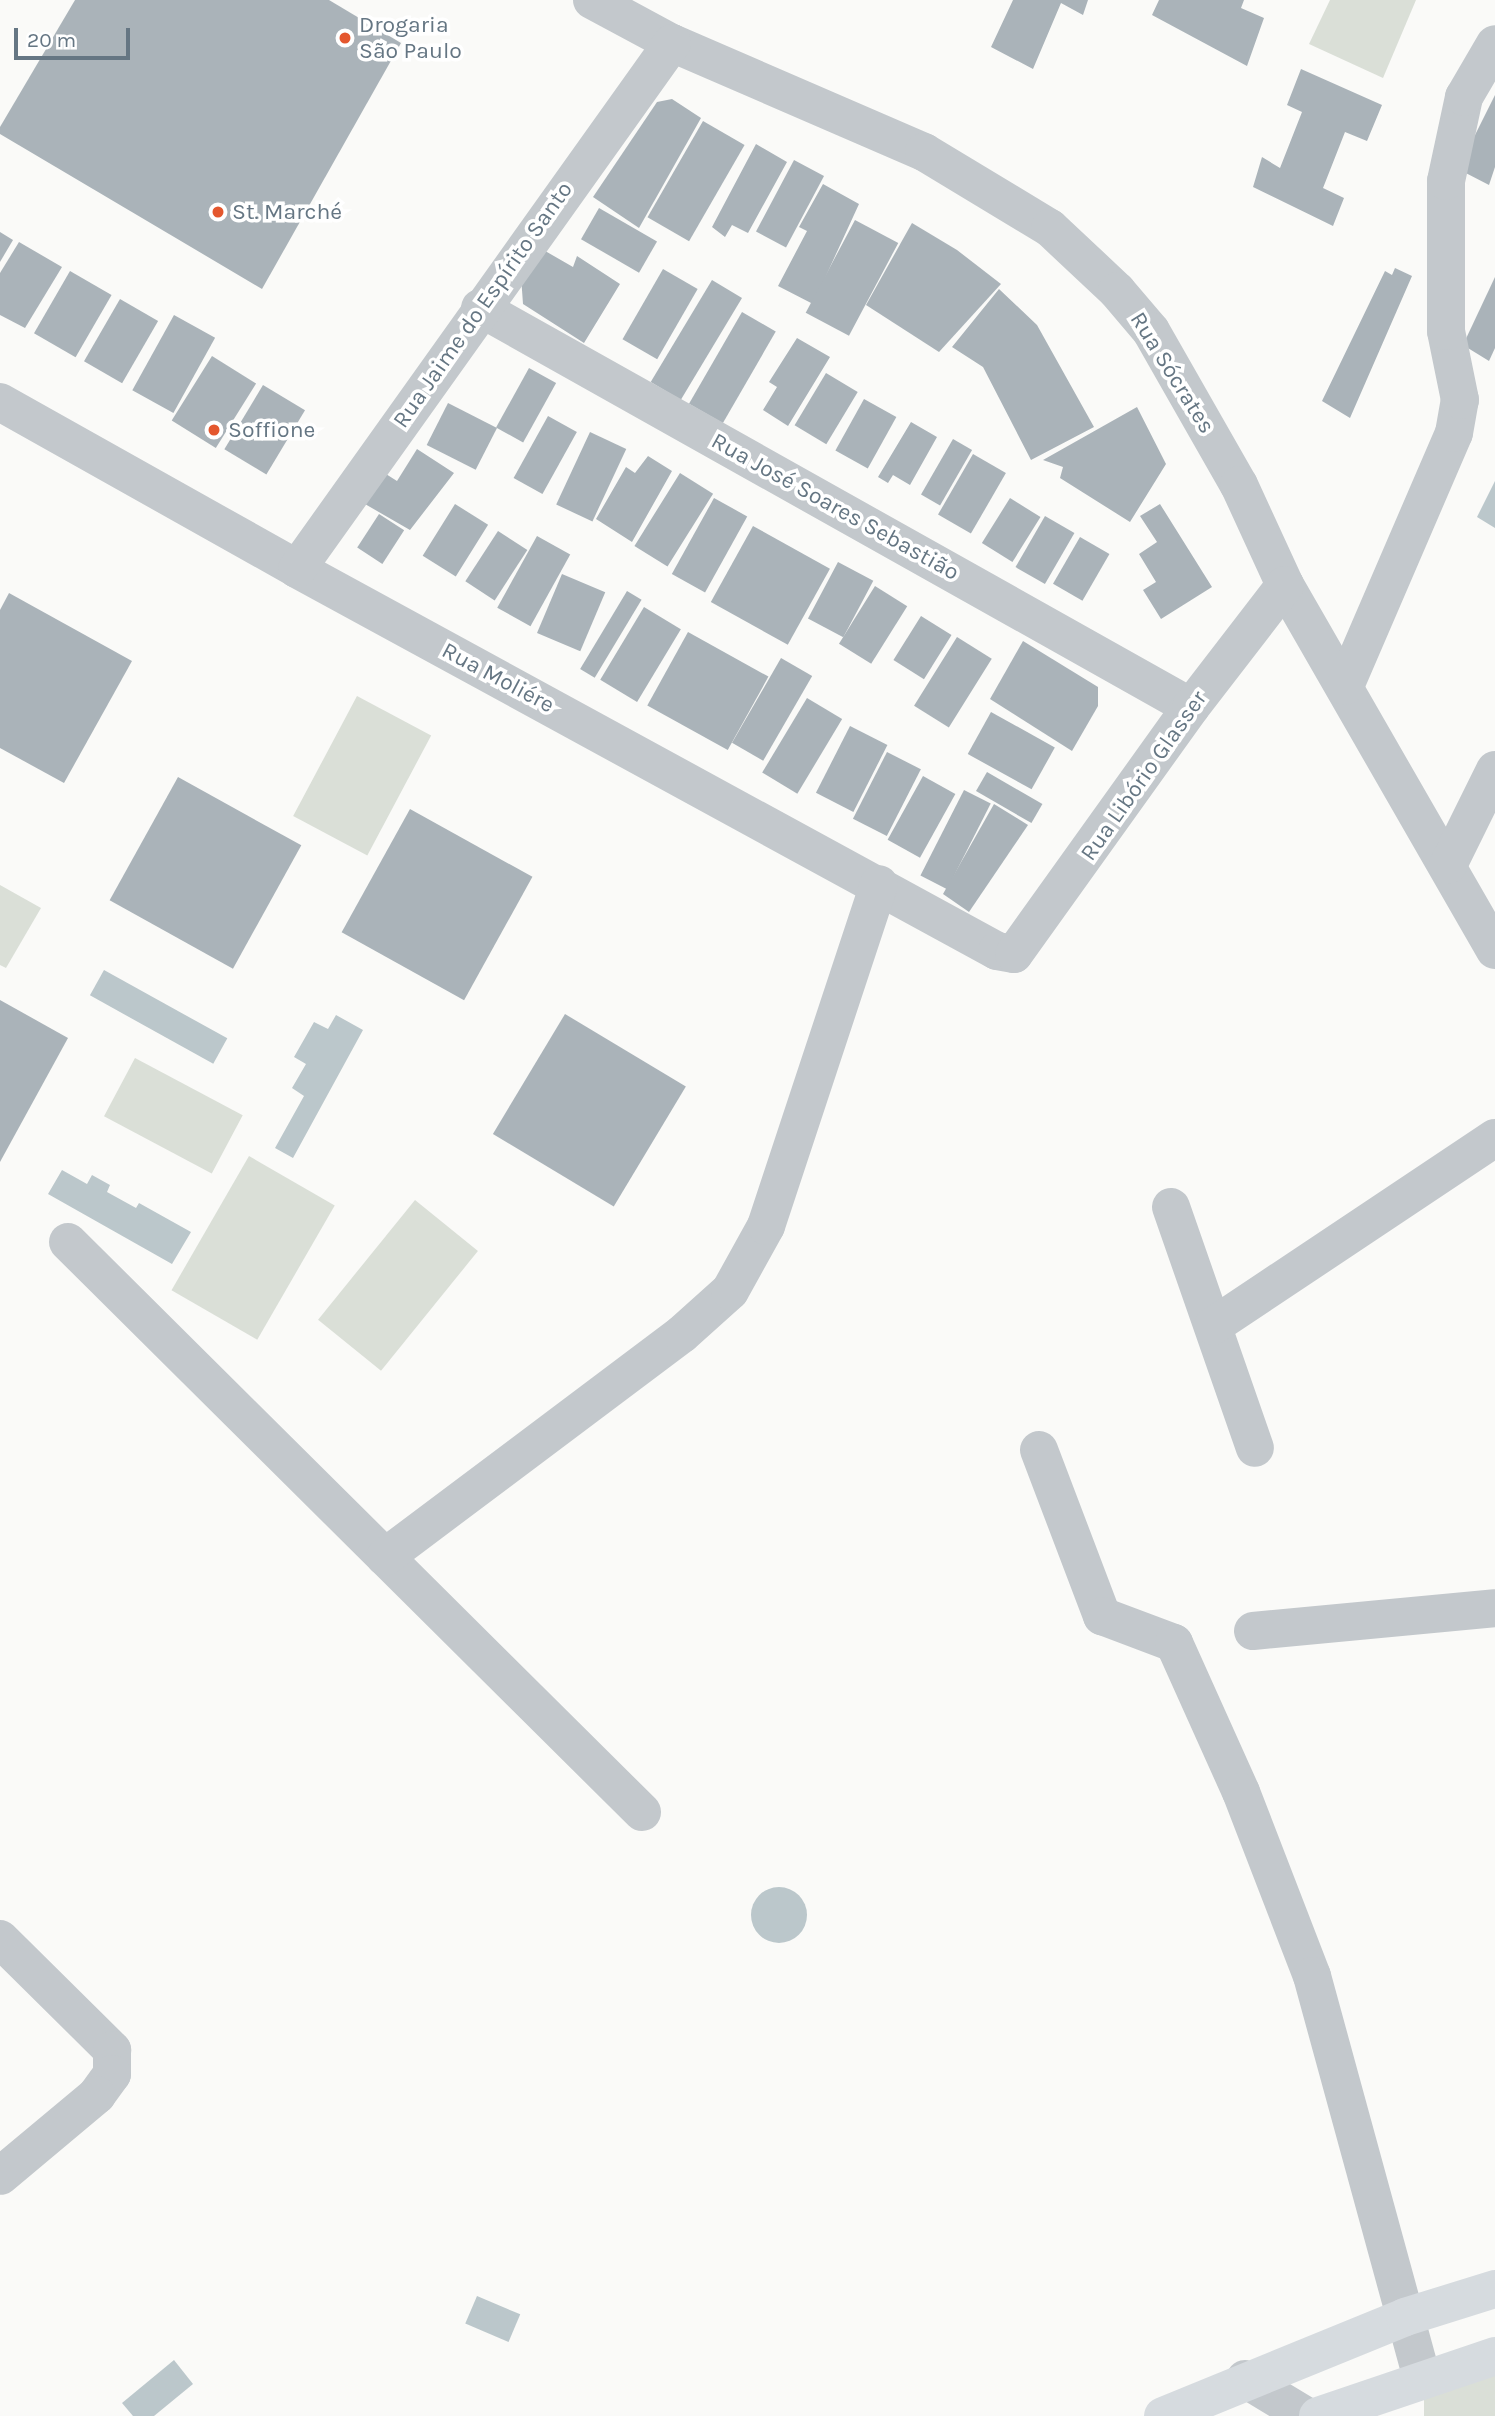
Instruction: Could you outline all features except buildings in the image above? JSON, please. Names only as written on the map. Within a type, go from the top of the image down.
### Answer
[{"type":"main road","points":[[1163,2416],[1245,2379],[1405,2317],[1495,2288]]},
{"type":"main road","points":[[1318,2416],[1422,2378],[1495,2356]]},
{"type":"street","name":"Rua Sócrates","points":[[592,0],[672,43],[924,152],[1050,228],[1117,291],[1151,331],[1239,485],[1285,585],[1495,950]]},
{"type":"street","name":"Rua Jaime do Espírito Santo","points":[[297,569],[480,308],[672,43]]},
{"type":"street","points":[[1345,686],[1454,433],[1460,400],[1446,331],[1446,181],[1464,97],[1495,44]]},
{"type":"street","name":"Rua José Soares Sebastião","points":[[480,308],[1191,707]]},
{"type":"street","name":"Rua Moliére","points":[[0,402],[297,569],[879,884],[997,951]]},
{"type":"street","name":"Rua Libório Glasser","points":[[997,951],[1014,954],[1027,942],[1191,707],[1285,585]]},
{"type":"street","points":[[1448,865],[1495,770]]},
{"type":"street","points":[[385,1558],[682,1335],[730,1291],[766,1226],[879,884]]},
{"type":"street","points":[[1213,1326],[1495,1138]]},
{"type":"street","points":[[1171,1207],[1255,1448]]},
{"type":"street","points":[[68,1242],[642,1812]]},
{"type":"street","points":[[1038,1450],[1102,1616],[1174,1643],[1241,1792],[1312,1976],[1422,2378]]},
{"type":"street","points":[[1253,1631],[1495,1608]]},
{"type":"street","points":[[0,1939],[112,2050],[112,2074],[97,2095],[0,2176]]},
{"type":"street","points":[[1245,2379],[1306,2416]]},
{"type":"shaded area","points":[[1330,0],[1416,0],[1383,78],[1309,44]]},
{"type":"shaded area","points":[[1495,481],[1495,528],[1477,517]]},
{"type":"shaded area","points":[[357,696],[431,735],[367,856],[293,816]]},
{"type":"shaded area","points":[[0,885],[41,908],[6,968],[0,965]]},
{"type":"shaded area","points":[[104,970],[227,1038],[213,1064],[90,995]]},
{"type":"shaded area","points":[[336,1015],[363,1030],[293,1158],[275,1148],[304,1096],[292,1088],[306,1064],[294,1057],[314,1022],[328,1029]]},
{"type":"shaded area","points":[[135,1058],[243,1115],[212,1174],[104,1116]]},
{"type":"shaded area","points":[[249,1156],[335,1206],[257,1340],[171,1290]]},
{"type":"shaded area","points":[[62,1170],[87,1184],[92,1175],[110,1185],[107,1192],[136,1208],[139,1203],[191,1232],[172,1264],[48,1194]]},
{"type":"shaded area","points":[[415,1200],[478,1251],[381,1371],[318,1320]]},
{"type":"shaded area","points":[[779,1887],[799,1895],[807,1915],[799,1935],[779,1943],[759,1935],[751,1915],[759,1895]]},
{"type":"shaded area","points":[[477,2296],[520,2314],[509,2342],[465,2324]]},
{"type":"shaded area","points":[[1495,2359],[1495,2416],[1424,2416],[1424,2395]]},
{"type":"shaded area","points":[[174,2360],[193,2384],[154,2416],[133,2416],[122,2403]]},
{"type":"place","name":"Drogaria São Paulo","points":[[345,38]]},
{"type":"place","name":"St. Marché","points":[[218,212]]},
{"type":"place","name":"Soffione","points":[[214,430]]}]
